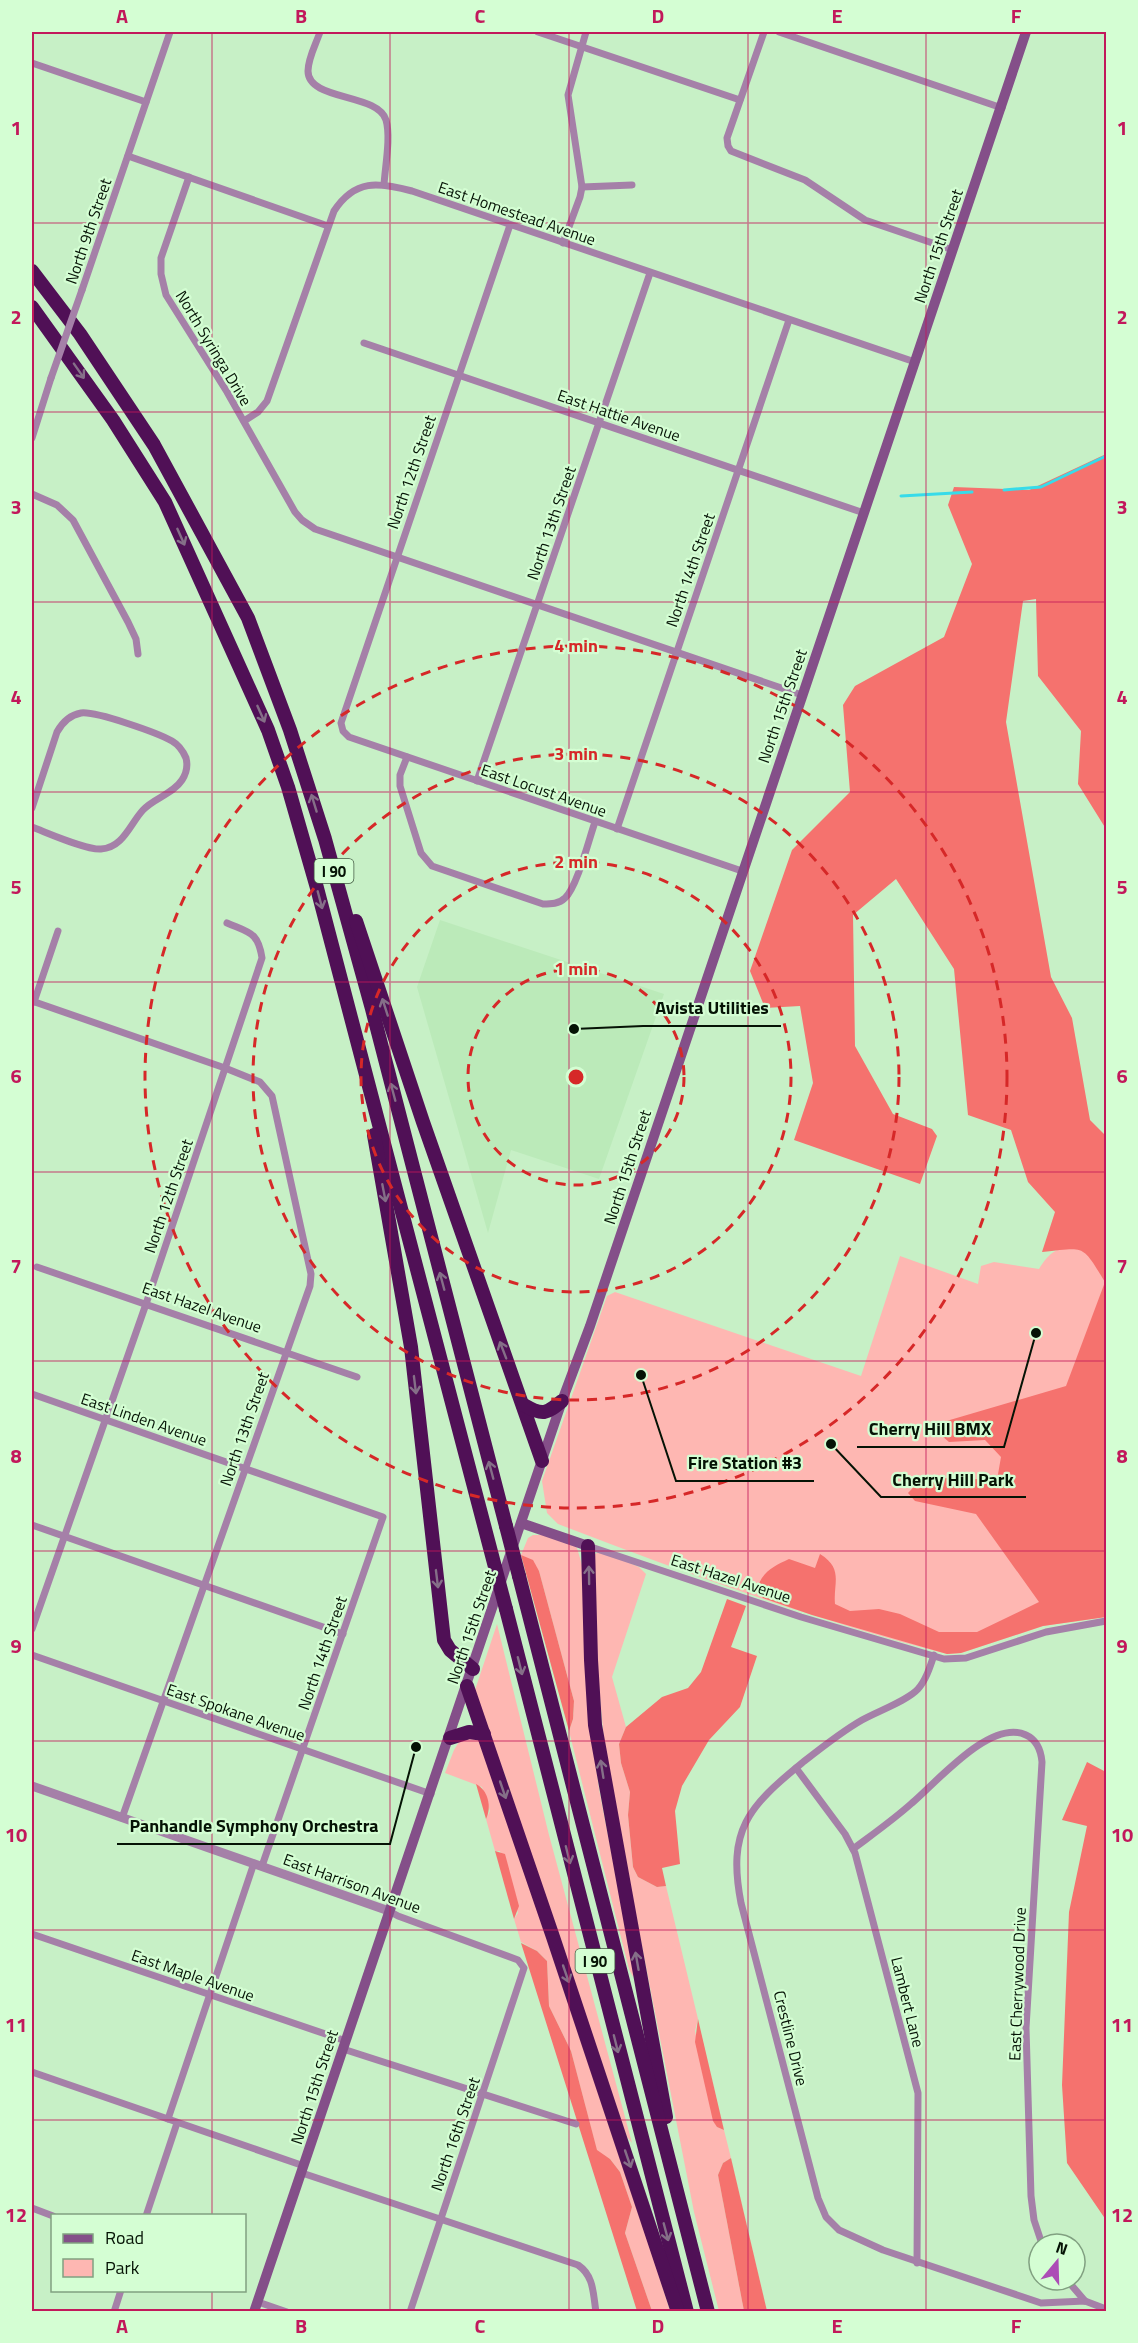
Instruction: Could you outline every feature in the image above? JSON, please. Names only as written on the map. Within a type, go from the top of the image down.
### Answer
[{"type":"highway","name":"I 90","points":[[32,271],[80,334],[154,445],[248,618],[290,730],[325,839],[372,1009],[708,2312]]},
{"type":"highway","name":"I 90","points":[[32,307],[113,420],[165,502],[268,730],[288,787],[366,1073],[687,2312]]},
{"type":"highway","name":"I 90","points":[[325,839],[368,955],[423,1122],[542,1461]]},
{"type":"highway","points":[[366,1073],[376,1153],[411,1347],[444,1640],[450,1650],[473,1669]]},
{"type":"highway","points":[[524,1405],[535,1412],[545,1412],[562,1401]]},
{"type":"highway","points":[[588,1546],[591,1660],[596,1725],[680,2205]]},
{"type":"highway","name":"I 90","points":[[467,1686],[678,2312]]},
{"type":"highway","points":[[450,1738],[469,1731],[484,1734]]},
{"type":"main road","name":"North 15th Street","points":[[256,2307],[562,1401],[590,1326],[1026,32]]},
{"type":"main road","name":"East Hazel Avenue","points":[[521,1523],[588,1546]]},
{"type":"street","name":"North 9th Street","points":[[32,438],[170,32]]},
{"type":"street","points":[[321,32],[309,65],[309,76],[317,87],[369,105],[383,114],[386,123],[384,185]]},
{"type":"street","points":[[538,32],[740,100]]},
{"type":"street","points":[[563,243],[582,187],[568,95],[586,32]]},
{"type":"street","points":[[764,32],[728,138],[731,151],[798,176],[865,220],[953,250]]},
{"type":"street","points":[[779,32],[1002,108]]},
{"type":"street","points":[[32,63],[146,102]]},
{"type":"street","points":[[128,156],[328,226]]},
{"type":"street","name":"North Syringa Drive","points":[[189,177],[161,258],[163,285],[171,308],[244,421],[289,502],[302,520],[315,529],[397,557]]},
{"type":"street","name":"East Homestead Avenue","points":[[244,421],[258,412],[267,401],[334,210],[344,197],[360,187],[384,185],[412,191],[915,362]]},
{"type":"street","points":[[582,187],[632,185]]},
{"type":"street","name":"North 12th Street","points":[[342,729],[341,723],[510,225]]},
{"type":"street","name":"North 13th Street","points":[[477,781],[650,273]]},
{"type":"street","name":"North 14th Street","points":[[617,829],[789,320]]},
{"type":"street","name":"East Hattie Avenue","points":[[364,343],[864,513]]},
{"type":"street","points":[[32,494],[57,505],[73,520],[128,622],[136,639],[138,654]]},
{"type":"street","points":[[397,557],[802,695]]},
{"type":"street","points":[[32,808],[57,732],[64,722],[79,714],[94,714],[162,736],[180,747],[186,758],[186,771],[181,782],[144,809],[123,838],[110,847],[91,848],[32,827]]},
{"type":"street","name":"East Locust Avenue","points":[[342,729],[350,737],[742,871]]},
{"type":"street","points":[[407,757],[400,775],[400,786],[418,845],[427,862],[432,866],[543,904],[561,901],[572,889],[595,822]]},
{"type":"street","name":"North 12th Street","points":[[32,1629],[146,1304],[262,958],[259,942],[249,932],[227,923]]},
{"type":"street","points":[[33,1001],[58,931]]},
{"type":"street","name":"North 13th Street","points":[[33,1001],[260,1082],[272,1096],[311,1274],[310,1286],[122,1818]]},
{"type":"street","name":"East Hazel Avenue","points":[[37,1267],[357,1377]]},
{"type":"street","name":"East Linden Avenue","points":[[32,1394],[383,1517]]},
{"type":"street","name":"North 14th Street","points":[[168,2119],[209,1995],[303,1749],[383,1517]]},
{"type":"street","points":[[32,1525],[343,1634]]},
{"type":"street","name":"East Hazel Avenue","points":[[588,1546],[801,1617],[949,1660],[966,1658],[1046,1632],[1107,1621]]},
{"type":"street","name":"East Spokane Avenue","points":[[32,1655],[431,1794]]},
{"type":"street","name":"Crestline Drive","points":[[934,1655],[927,1674],[917,1690],[860,1722],[796,1768],[762,1798],[744,1824],[736,1863],[741,1903],[821,2209],[839,2230],[917,2263],[1041,2304],[1085,2301],[1107,2309]]},
{"type":"street","name":"East Cherrywood Drive","points":[[853,1849],[911,1804],[980,1744],[999,1734],[1010,1732],[1021,1733],[1036,1743],[1042,1762],[1026,2028],[1031,2196],[1038,2232]]},
{"type":"street","name":"Lambert Lane","points":[[796,1768],[845,1834],[853,1849],[918,2093],[917,2263]]},
{"type":"street","name":"East Harrison Avenue","points":[[32,1786],[389,1911],[518,1960],[523,1965]]},
{"type":"street","name":"East Maple Avenue","points":[[32,1934],[483,2094],[576,2124]]},
{"type":"street","name":"North 16th Street","points":[[410,2312],[524,1972],[523,1965]]},
{"type":"street","points":[[32,2072],[168,2119],[303,2170],[578,2265],[588,2273],[596,2312]]},
{"type":"street","points":[[147,2214],[177,2123]]},
{"type":"street","points":[[32,2208],[51,2215]]},
{"type":"street","points":[[114,2312],[120,2292]]},
{"type":"street","points":[[1077,2292],[1085,2301]]},
{"type":"street","points":[[256,2307],[287,2312]]},
{"type":"shaded area","points":[[1106,454],[1106,829],[1078,784],[1081,731],[1038,676],[1036,599],[1023,601],[1006,722],[1051,977],[1072,1018],[1090,1120],[1106,1136],[1106,1617],[1043,1626],[961,1653],[947,1654],[812,1615],[763,1598],[757,1590],[759,1584],[769,1570],[789,1559],[815,1568],[820,1554],[835,1571],[835,1604],[850,1611],[879,1609],[900,1614],[939,1632],[977,1632],[1039,1602],[976,1514],[915,1501],[908,1493],[923,1477],[997,1480],[1001,1457],[985,1440],[949,1442],[935,1430],[943,1422],[1066,1386],[1105,1282],[1091,1260],[1081,1251],[1075,1249],[1042,1252],[1055,1212],[1028,1182],[1011,1130],[968,1115],[954,969],[896,879],[853,915],[855,1046],[893,1114],[932,1129],[937,1136],[920,1184],[794,1140],[813,1083],[800,1006],[765,1008],[750,971],[792,850],[850,792],[843,705],[855,686],[944,637],[972,564],[948,505],[954,487],[1029,490]]},
{"type":"shaded area","points":[[440,920],[664,994],[599,1179],[511,1150],[488,1233],[417,987]]},
{"type":"shaded area","points":[[521,1555],[533,1560],[539,1571],[574,1701],[573,1719],[569,1731]]},
{"type":"shaded area","points":[[727,1599],[746,1606],[731,1647],[757,1656],[740,1707],[709,1740],[682,1786],[675,1811],[680,1864],[662,1868],[666,1886],[657,1887],[638,1877],[633,1867],[628,1815],[630,1792],[621,1763],[619,1744],[626,1727],[662,1697],[688,1688],[701,1672]]},
{"type":"shaded area","points":[[1087,1762],[1106,1772],[1106,2220],[1067,2163],[1062,2085],[1069,1912],[1087,1826],[1062,1820]]},
{"type":"shaded area","points":[[476,1784],[488,1799],[489,1809],[486,1819]]},
{"type":"shaded area","points":[[495,1851],[505,1854],[519,1906],[514,1919]]},
{"type":"shaded area","points":[[521,1943],[537,1951],[547,1961],[549,2006],[571,2051],[597,2150],[610,2159],[620,2172],[632,2207],[625,2233],[652,2311],[637,2311]]},
{"type":"shaded area","points":[[698,2019],[724,2130],[717,2127],[713,2121],[695,2042]]},
{"type":"shaded area","points":[[731,2158],[767,2311],[744,2311],[718,2175],[723,2163]]},
{"type":"green space","points":[[1078,1246],[1093,1254],[1106,1268],[1106,1617],[1043,1626],[961,1653],[947,1654],[799,1611],[702,1578],[558,1524],[547,1513],[542,1481],[607,1296],[615,1292],[861,1376],[900,1256],[978,1284],[981,1266],[994,1262],[1039,1269],[1055,1251]]},
{"type":"green space","points":[[533,1535],[545,1535],[574,1545],[582,1565],[590,1723],[599,1789],[634,1969],[633,1977],[629,1969],[569,1731],[573,1719],[574,1701],[539,1571],[521,1555],[528,1538]]},
{"type":"green space","points":[[603,1552],[639,1567],[646,1574],[612,1677],[626,1727],[619,1744],[621,1763],[630,1792],[628,1815],[633,1867],[638,1877],[657,1887],[666,1886],[698,2019],[695,2031],[717,2127],[724,2130],[731,2158],[723,2163],[718,2175],[744,2311],[719,2311],[694,2212],[606,1762],[598,1676],[592,1556]]},
{"type":"green space","points":[[497,1624],[549,1835],[632,2143],[627,2137],[546,1903],[506,1778],[474,1693]]},
{"type":"green space","points":[[474,1738],[480,1741],[638,2206],[670,2311],[652,2311],[625,2233],[632,2207],[620,2172],[610,2159],[597,2151],[571,2051],[549,2006],[547,1961],[537,1951],[521,1942],[514,1919],[518,1913],[500,1851],[495,1851],[486,1819],[490,1811],[482,1787],[445,1773],[460,1740]]},
{"type":"waterway","points":[[1004,490],[1041,487],[1106,456]]},
{"type":"waterway","points":[[901,496],[972,492]]},
{"type":"place","name":"Avista Utilities","points":[[574,1029]]},
{"type":"place","name":"Cherry Hill BMX","points":[[1036,1333]]},
{"type":"place","name":"Fire Station #3","points":[[641,1375]]},
{"type":"place","name":"Cherry Hill Park","points":[[831,1444]]},
{"type":"place","name":"Panhandle Symphony Orchestra","points":[[416,1747]]}]
